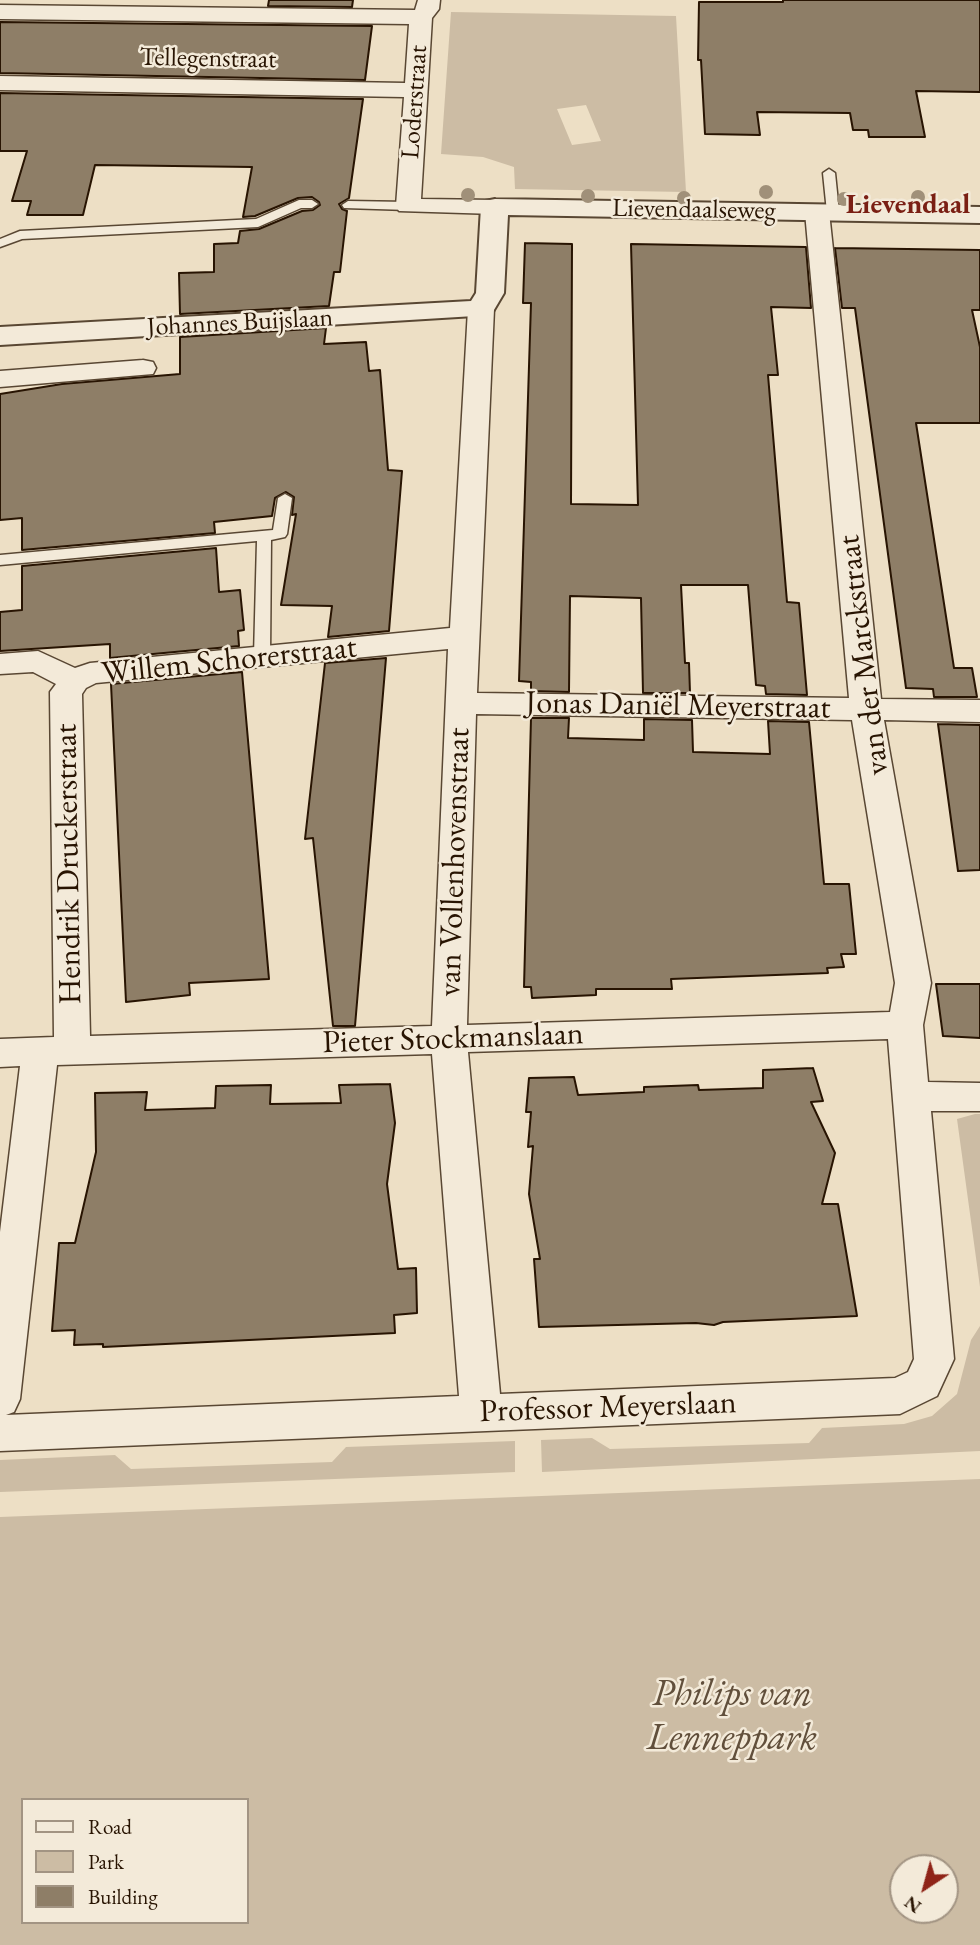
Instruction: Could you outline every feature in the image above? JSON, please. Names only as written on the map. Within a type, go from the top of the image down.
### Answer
[{"type":"street","points":[[0,12],[109,7],[425,9]]},
{"type":"street","name":"Loderstraat","points":[[408,206],[415,90],[425,9]]},
{"type":"street","name":"Tellegenstraat","points":[[0,83],[415,90]]},
{"type":"street","name":"Lievendaalseweg","points":[[408,206],[980,215]]},
{"type":"street","points":[[481,309],[490,293],[495,207]]},
{"type":"street","name":"van der Marckstraat","points":[[825,212],[866,710],[913,983],[905,1026],[913,1096]]},
{"type":"street","name":"Johannes Buijslaan","points":[[0,336],[481,309]]},
{"type":"street","name":"van Vollenhovenstraat","points":[[481,309],[461,703],[449,1039],[481,1414]]},
{"type":"street","name":"Johannes Buijslaan","points":[[0,379],[143,368]]},
{"type":"street","name":"Willem Schorerstraat","points":[[0,664],[38,661],[75,681],[90,673],[465,637]]},
{"type":"street","name":"Hendrik Druckerstraat","points":[[0,1399],[56,1051],[66,692],[75,681]]},
{"type":"street","name":"Jonas Daniël Meyerstraat","points":[[461,703],[980,711]]},
{"type":"street","name":"Pieter Stockmanslaan","points":[[0,1053],[905,1026]]},
{"type":"street","points":[[913,1096],[980,1097]]},
{"type":"street","name":"Professor Meyerslaan","points":[[0,1433],[900,1396],[923,1384],[934,1359],[913,1096]]},
{"type":"lane","points":[[825,212],[829,173]]},
{"type":"lane","points":[[0,243],[20,235],[258,223],[299,204],[312,204]]},
{"type":"lane","points":[[348,205],[408,206]]},
{"type":"lane","points":[[0,560],[280,534],[285,498]]},
{"type":"lane","points":[[262,656],[264,536]]},
{"type":"green space","points":[[451,12],[676,16],[686,192],[515,189],[514,167],[483,157],[441,154]],"holes":[[[586,105],[601,141],[572,145],[557,109]]]},
{"type":"green space","points":[[980,1114],[980,1287],[957,1119]]},
{"type":"green space","points":[[980,1326],[980,1451],[542,1472],[541,1440],[592,1438],[610,1449],[809,1443],[822,1428],[904,1424],[932,1416],[957,1394],[971,1340]]},
{"type":"green space","points":[[515,1441],[515,1472],[0,1492],[0,1460],[115,1455],[131,1469],[332,1462],[346,1447]]},
{"type":"green space","name":"Philips van Lenneppark","points":[[980,1479],[980,1945],[0,1945],[0,1517]]},
{"type":"building","points":[[269,0],[353,0],[352,7],[268,6]]},
{"type":"building","points":[[980,0],[980,92],[916,91],[925,137],[869,137],[868,130],[853,130],[850,113],[757,112],[760,135],[705,134],[701,60],[698,60],[699,2]]},
{"type":"building","points":[[0,22],[372,26],[365,80],[0,73]]},
{"type":"building","points":[[0,93],[363,99],[349,198],[339,204],[347,211],[340,272],[334,272],[329,306],[180,314],[179,273],[214,272],[214,244],[238,243],[240,231],[259,229],[320,205],[312,197],[298,198],[255,216],[243,217],[252,167],[95,165],[83,215],[27,215],[31,201],[12,201],[27,151],[0,151]]},
{"type":"building","points":[[525,243],[572,244],[571,504],[638,505],[631,244],[806,247],[811,308],[771,307],[778,375],[768,375],[787,602],[799,603],[807,695],[766,694],[765,686],[756,685],[748,585],[681,585],[685,663],[689,663],[690,693],[643,693],[641,598],[570,596],[569,692],[531,691],[531,682],[519,681],[531,303],[523,303]]},
{"type":"building","points":[[835,248],[980,250],[980,310],[972,310],[980,347],[980,423],[916,423],[954,668],[972,668],[977,697],[934,697],[933,689],[906,688],[855,308],[842,308]]},
{"type":"building","points":[[326,328],[324,344],[366,342],[369,371],[380,370],[388,470],[402,471],[389,631],[328,637],[332,606],[281,605],[296,514],[292,515],[294,497],[286,492],[275,498],[272,516],[214,522],[215,533],[22,550],[22,518],[0,520],[0,394],[62,384],[180,374],[180,337]]},
{"type":"building","points":[[216,548],[219,592],[240,590],[244,630],[238,631],[239,646],[110,658],[110,644],[0,651],[0,612],[22,610],[22,566]]},
{"type":"building","points":[[386,658],[355,1026],[333,1026],[313,838],[305,839],[325,663]]},
{"type":"building","points":[[242,672],[269,979],[189,983],[190,995],[126,1002],[111,684]]},
{"type":"building","points":[[531,718],[569,718],[568,738],[644,740],[644,719],[692,720],[693,752],[770,754],[768,721],[809,722],[824,884],[849,884],[856,954],[841,954],[844,967],[827,968],[828,973],[671,979],[672,989],[596,989],[596,995],[532,998],[531,987],[524,987]]},
{"type":"building","points":[[938,724],[980,725],[980,870],[958,871]]},
{"type":"building","points":[[936,984],[980,984],[980,1038],[943,1036]]},
{"type":"building","points":[[813,1068],[823,1101],[811,1102],[835,1153],[822,1204],[838,1204],[857,1316],[723,1322],[714,1325],[696,1323],[539,1327],[534,1259],[540,1259],[529,1194],[533,1146],[528,1147],[531,1112],[526,1112],[529,1078],[574,1077],[578,1095],[644,1092],[644,1087],[698,1085],[699,1090],[763,1088],[763,1070]]},
{"type":"building","points":[[390,1084],[395,1123],[387,1184],[398,1269],[416,1268],[417,1313],[394,1315],[395,1333],[103,1347],[103,1344],[74,1345],[75,1330],[52,1331],[59,1243],[75,1243],[96,1152],[95,1093],[147,1092],[145,1110],[215,1108],[216,1086],[271,1085],[270,1104],[341,1103],[339,1085]]},
{"type":"district","name":"Lievendaal","points":[[908,205]]}]
